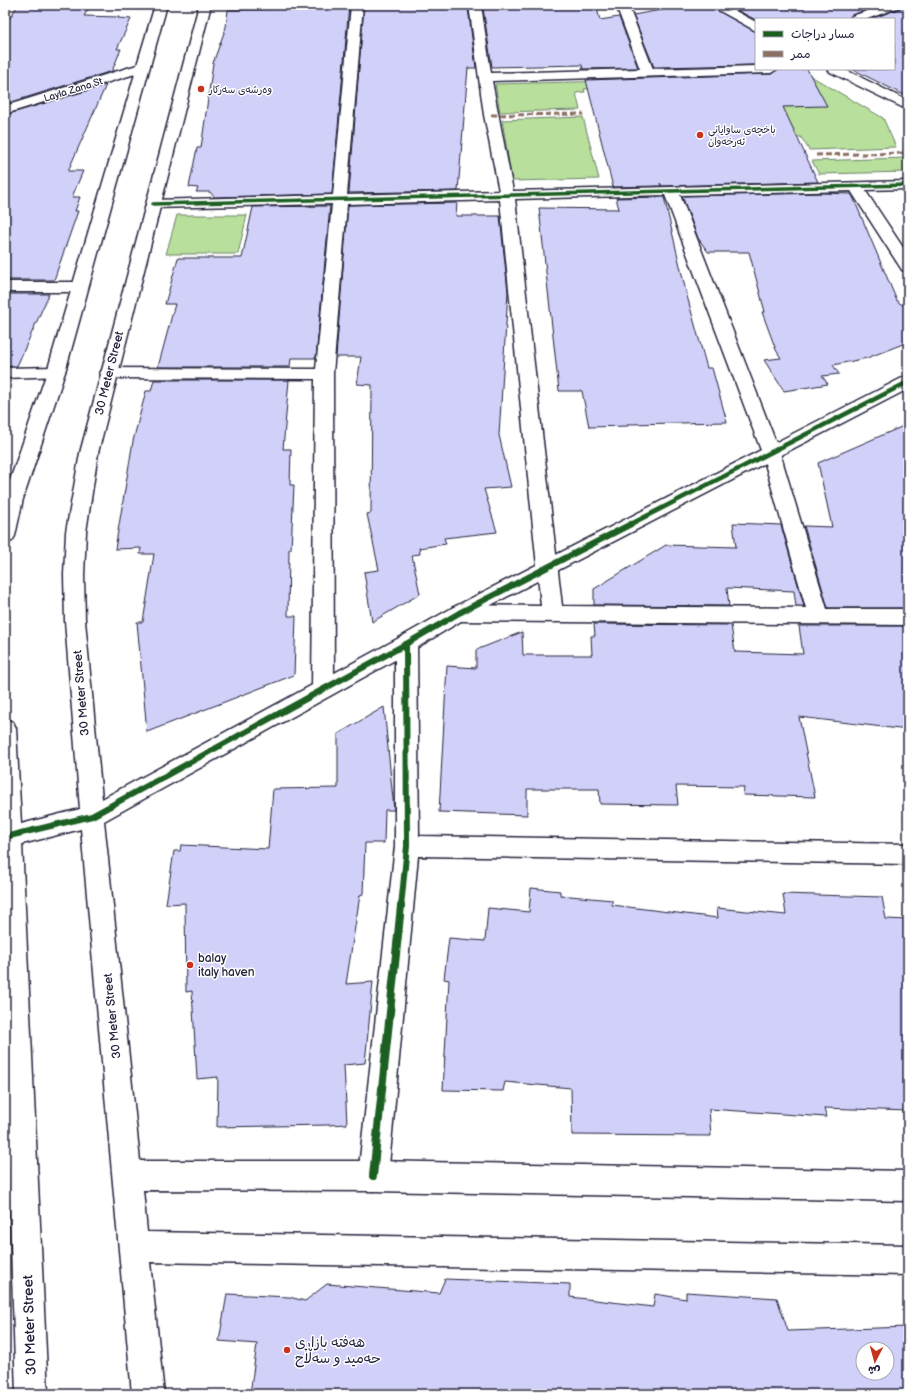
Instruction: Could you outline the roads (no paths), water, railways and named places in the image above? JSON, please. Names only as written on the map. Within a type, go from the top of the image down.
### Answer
[{"type":"street","points":[[5,536],[13,499],[56,372],[161,5]]},
{"type":"street","name":"30 Meter Street","points":[[148,1394],[128,1175],[92,816],[75,621],[74,575],[76,532],[81,491],[152,204],[204,5]]},
{"type":"street","points":[[323,688],[324,374],[357,5]]},
{"type":"street","points":[[475,5],[491,115],[507,195],[552,614]]},
{"type":"street","points":[[622,5],[648,73]]},
{"type":"street","points":[[715,5],[755,26]]},
{"type":"street","points":[[859,18],[896,5],[908,11]]},
{"type":"street","name":"Layla Zana St","points":[[5,110],[142,68]]},
{"type":"street","points":[[486,77],[755,70]]},
{"type":"street","points":[[836,70],[902,103],[908,117]]},
{"type":"street","points":[[152,204],[908,185]]},
{"type":"street","points":[[855,186],[908,267]]},
{"type":"street","points":[[670,191],[771,452],[819,616]]},
{"type":"street","points":[[5,287],[80,286]]},
{"type":"street","points":[[5,373],[56,372]]},
{"type":"street","points":[[110,373],[324,374]]},
{"type":"street","points":[[7,837],[92,816],[323,688],[406,644],[459,613],[908,382]]},
{"type":"street","points":[[459,613],[908,617]]},
{"type":"street","points":[[373,1176],[407,846],[406,644]]},
{"type":"street","name":"30 Meter Street","points":[[5,728],[7,837],[32,1394]]},
{"type":"street","points":[[407,846],[908,854]]},
{"type":"street","points":[[128,1175],[373,1176],[908,1186]]},
{"type":"street","points":[[134,1247],[908,1260]]},
{"type":"place","name":"وەرشەی سەرکار","points":[[201,89]]},
{"type":"place","name":"باخچەی ساوایانی ئەرخەوان","points":[[700,135]]},
{"type":"place","name":"balay italy haven","points":[[190,965]]},
{"type":"place","name":"هەفتە بازاڕی حەمید و سەڵاح","points":[[287,1350]]}]
